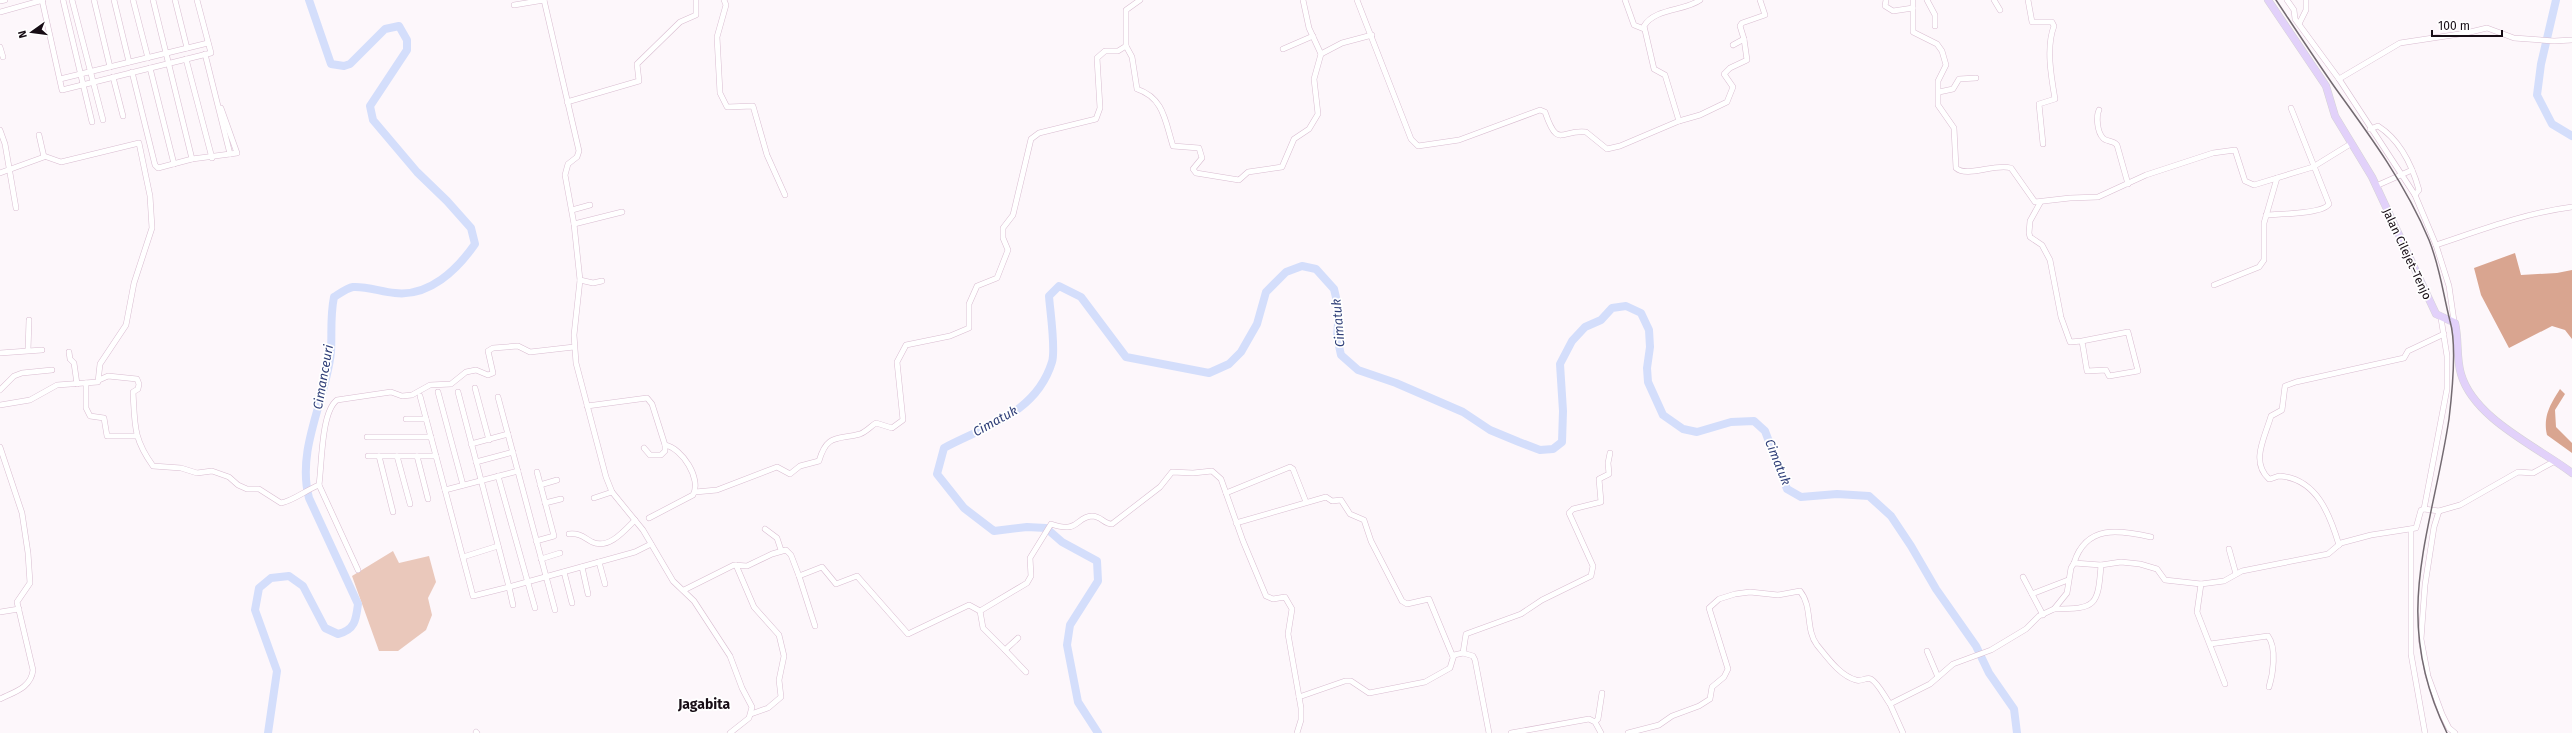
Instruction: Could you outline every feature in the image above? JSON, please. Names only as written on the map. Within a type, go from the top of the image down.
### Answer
[{"type":"main road","name":"Jalan Cilejet–Tenjo","points":[[2268,0],[2322,79],[2335,116],[2376,186],[2435,313],[2441,318]]},
{"type":"main road","points":[[2441,318],[2454,321],[2461,375],[2474,398],[2502,425],[2572,474]]},
{"type":"street","points":[[0,1],[6,0]]},
{"type":"street","points":[[0,12],[43,0],[62,90],[211,53],[197,0]]},
{"type":"street","points":[[63,0],[92,122]]},
{"type":"street","points":[[72,0],[103,120]]},
{"type":"street","points":[[94,0],[110,67]]},
{"type":"street","points":[[114,0],[129,62]]},
{"type":"street","points":[[133,0],[148,58]]},
{"type":"street","points":[[153,0],[192,159]]},
{"type":"street","points":[[175,0],[187,48]]},
{"type":"street","points":[[514,5],[544,0],[579,151],[577,157],[568,164],[566,169],[580,280],[574,347],[600,459],[612,492],[635,520],[673,581],[694,601],[732,660],[742,688],[752,707],[751,714]]},
{"type":"street","points":[[567,102],[639,81],[637,64],[680,22],[696,15],[696,0]]},
{"type":"street","points":[[724,0],[726,5],[717,37],[720,93],[726,107],[753,106],[767,155],[785,195]]},
{"type":"street","points":[[1140,0],[1126,10],[1126,46],[1132,57],[1137,89],[1148,93],[1159,103],[1173,146],[1199,148],[1202,158],[1193,169],[1196,173],[1239,180],[1248,172],[1282,167],[1294,139],[1309,129],[1318,114],[1314,79],[1321,54],[1313,36],[1303,0]]},
{"type":"street","points":[[1357,0],[1372,35],[1411,139],[1418,146],[1459,140],[1540,110],[1545,112],[1550,127],[1556,132],[1564,136],[1586,132],[1607,148],[1620,146],[1679,121],[1700,115],[1727,102],[1733,87],[1724,74],[1730,68],[1747,60],[1744,39],[1740,26],[1742,23],[1765,15],[1760,0]]},
{"type":"street","points":[[1625,0],[1634,25],[1644,29]]},
{"type":"street","points":[[1679,121],[1665,75],[1654,69],[1644,26],[1650,20],[1700,0]]},
{"type":"street","points":[[1886,0],[1885,6],[1893,11],[1913,8]]},
{"type":"street","points":[[1912,0],[1912,32],[1930,39],[1942,51],[1946,65],[1938,78],[1939,92],[1937,100],[1939,108],[1954,128],[1956,168],[1967,172],[1990,167],[2012,168],[2031,200],[2040,203],[2070,198],[2095,198],[2128,184],[2213,153],[2235,150],[2248,184],[2254,185],[2313,167],[2352,143]]},
{"type":"street","points":[[1927,0],[1935,15],[1935,26]]},
{"type":"street","points":[[1994,0],[2000,10]]},
{"type":"street","points":[[2028,0],[2032,22],[2052,22],[2054,26],[2050,35],[2051,80],[2055,99],[2039,104],[2043,144]]},
{"type":"street","points":[[2287,0],[2299,24],[2339,79],[2370,129],[2415,195],[2436,245],[2451,293],[2454,321]]},
{"type":"street","points":[[2299,24],[2306,10],[2306,0]]},
{"type":"street","points":[[2339,79],[2402,42],[2466,33],[2487,28],[2508,37],[2554,41],[2572,40]]},
{"type":"street","points":[[1321,54],[1342,43],[1372,35]]},
{"type":"street","points":[[1283,49],[1313,36]]},
{"type":"street","points":[[1733,45],[1744,39]]},
{"type":"street","points":[[60,79],[208,43]]},
{"type":"street","points":[[649,518],[688,498],[695,492],[717,490],[777,467],[790,474],[800,466],[819,461],[822,450],[833,438],[862,433],[876,423],[892,428],[903,420],[897,362],[906,345],[950,336],[969,328],[969,304],[977,286],[997,278],[1008,250],[1003,238],[1003,228],[1013,215],[1031,139],[1039,133],[1096,119],[1100,108],[1097,58],[1105,51],[1118,52],[1126,46]]},
{"type":"street","points":[[0,47],[3,57]]},
{"type":"street","points":[[132,72],[154,165],[158,168],[192,159],[212,158],[230,154],[205,54]]},
{"type":"street","points":[[186,59],[212,158]]},
{"type":"street","points":[[150,68],[174,164]]},
{"type":"street","points":[[113,77],[123,116]]},
{"type":"street","points":[[1939,92],[1953,89],[1958,79],[1976,78]]},
{"type":"street","points":[[2266,215],[2313,211],[2327,207],[2330,202],[2313,167],[2291,108]]},
{"type":"street","points":[[2099,110],[2097,114],[2099,132],[2103,138],[2117,145],[2128,184]]},
{"type":"street","points":[[2370,129],[2378,126],[2392,136],[2412,170],[2419,190],[2415,195]]},
{"type":"street","points":[[0,130],[5,144],[8,171],[16,208]]},
{"type":"street","points":[[39,135],[44,156]]},
{"type":"street","points":[[0,173],[44,156],[62,162],[139,143],[150,196],[152,228],[134,282],[126,325],[100,364],[99,380]]},
{"type":"street","points":[[2376,186],[2412,170]]},
{"type":"street","points":[[2214,285],[2262,264],[2266,253],[2264,230],[2266,215],[2277,178]]},
{"type":"street","points":[[2040,203],[2030,221],[2028,233],[2030,237],[2042,245],[2050,260],[2061,317],[2070,342],[2128,332],[2138,371],[2110,376],[2106,370],[2087,371],[2082,341]]},
{"type":"street","points":[[572,210],[590,205]]},
{"type":"street","points":[[2436,245],[2509,220],[2572,207]]},
{"type":"street","points":[[574,224],[622,212]]},
{"type":"street","points":[[580,280],[593,283],[602,281]]},
{"type":"street","points":[[2074,563],[2101,565],[2140,564],[2157,569],[2165,580],[2201,584],[2227,580],[2236,574],[2274,564],[2328,554],[2339,545],[2371,535],[2416,528],[2421,510],[2424,509],[2447,389],[2447,361],[2441,318]]},
{"type":"street","points":[[28,350],[29,320]]},
{"type":"street","points":[[2339,545],[2324,504],[2308,487],[2293,478],[2280,476],[2268,480],[2260,469],[2259,457],[2271,416],[2282,410],[2285,386],[2404,358],[2408,352],[2444,334]]},
{"type":"street","points":[[358,570],[317,486],[327,416],[331,405],[337,400],[391,392],[402,396],[412,395],[430,385],[451,384],[466,372],[476,370],[488,375],[493,373],[488,351],[493,348],[518,346],[530,352],[574,347]]},
{"type":"street","points":[[0,353],[42,350]]},
{"type":"street","points":[[69,352],[70,360],[74,364],[77,384]]},
{"type":"street","points":[[0,390],[14,376],[22,373],[52,370]]},
{"type":"street","points":[[0,405],[30,400],[57,385],[97,383],[99,380],[108,376],[137,379],[140,384],[138,389],[133,392],[136,436],[143,451],[153,466],[181,468],[197,474],[212,471],[229,477],[238,485],[247,489],[259,489],[281,503],[290,502],[300,493],[317,486]]},
{"type":"street","points":[[86,383],[86,408],[90,416],[104,418],[107,436],[136,436]]},
{"type":"street","points":[[475,388],[489,440]]},
{"type":"street","points":[[438,392],[462,485]]},
{"type":"street","points":[[458,392],[513,604]]},
{"type":"street","points":[[420,396],[474,596],[635,552],[651,544]]},
{"type":"street","points":[[498,397],[555,610]]},
{"type":"street","points":[[587,406],[647,398],[652,404],[665,445],[665,451],[661,454],[650,455],[644,448]]},
{"type":"street","points":[[406,419],[426,419]]},
{"type":"street","points":[[471,444],[508,434]]},
{"type":"street","points":[[367,437],[431,437]]},
{"type":"street","points":[[665,445],[676,449],[689,465],[695,492]]},
{"type":"street","points":[[0,447],[22,513],[28,552],[30,583],[17,598],[33,670],[32,677],[27,685],[0,699]]},
{"type":"street","points":[[476,462],[513,452]]},
{"type":"street","points":[[1463,653],[1466,634],[1521,614],[1542,600],[1591,576],[1593,566],[1569,513],[1573,509],[1601,502],[1599,479],[1609,474],[1608,463],[1610,453]]},
{"type":"street","points":[[368,456],[436,456]]},
{"type":"street","points":[[379,456],[393,512]]},
{"type":"street","points":[[397,456],[410,504]]},
{"type":"street","points":[[417,456],[428,499]]},
{"type":"street","points":[[2424,509],[2440,511],[2473,500],[2518,472],[2533,473],[2555,461]]},
{"type":"street","points":[[1226,493],[1292,467],[1306,502]]},
{"type":"street","points":[[445,490],[518,470]]},
{"type":"street","points":[[980,611],[1029,581],[1030,558],[1051,524],[1071,527],[1091,516],[1097,516],[1108,524],[1114,524],[1160,487],[1175,471],[1193,474],[1212,470],[1221,479],[1236,523],[1266,596],[1273,599],[1285,597],[1291,604],[1292,612],[1288,634],[1299,696],[1301,720],[1298,733]]},
{"type":"street","points":[[536,540],[554,536],[537,472]]},
{"type":"street","points":[[498,476],[535,608]]},
{"type":"street","points":[[540,485],[557,480]]},
{"type":"street","points":[[594,498],[612,492]]},
{"type":"street","points":[[1236,523],[1326,497],[1331,501],[1340,500],[1350,514],[1363,518],[1371,541],[1402,601],[1408,604],[1429,599],[1453,657],[1450,668],[1421,683],[1369,693],[1351,681],[1345,681],[1299,696]]},
{"type":"street","points":[[545,503],[561,499]]},
{"type":"street","points":[[2440,511],[2434,527],[2433,544],[2425,585],[2421,639],[2428,676],[2442,714],[2450,728],[2456,733]]},
{"type":"street","points":[[569,534],[578,533],[593,542],[605,543],[619,535],[635,520]]},
{"type":"street","points":[[766,529],[775,536],[781,550]]},
{"type":"street","points":[[2411,529],[2411,654],[2426,733]]},
{"type":"street","points":[[1890,704],[1916,692],[1938,677],[1948,667],[1991,650],[2026,629],[2043,615],[2054,609],[2066,595],[2068,580],[2074,563],[2079,550],[2084,545],[2107,532],[2118,530],[2151,537]]},
{"type":"street","points":[[463,557],[498,546]]},
{"type":"street","points":[[2229,549],[2236,574]]},
{"type":"street","points":[[684,590],[694,583],[736,565],[751,564],[781,550],[789,552],[799,576],[815,626]]},
{"type":"street","points":[[541,559],[560,554]]},
{"type":"street","points":[[599,562],[605,584]]},
{"type":"street","points":[[733,732],[751,714],[768,708],[782,697],[779,680],[784,656],[779,635],[754,607],[736,565]]},
{"type":"street","points":[[2054,609],[2083,609],[2096,599],[2099,593],[2101,565]]},
{"type":"street","points":[[582,567],[588,594]]},
{"type":"street","points":[[799,576],[822,567],[836,584],[857,576],[907,634],[948,617],[969,605],[980,611]]},
{"type":"street","points":[[564,572],[572,603]]},
{"type":"street","points":[[2023,577],[2043,615]]},
{"type":"street","points":[[2032,594],[2068,580]]},
{"type":"street","points":[[2201,584],[2196,609],[2224,684]]},
{"type":"street","points":[[1628,733],[1659,725],[1672,716],[1699,706],[1710,699],[1712,688],[1724,677],[1728,669],[1710,608],[1720,599],[1750,592],[1778,595],[1793,590],[1800,591],[1805,598],[1811,634],[1816,644],[1848,677],[1857,681],[1868,678],[1872,680],[1890,704],[1903,733]]},
{"type":"street","points":[[0,612],[19,609]]},
{"type":"street","points":[[980,611],[983,628],[1026,672]]},
{"type":"street","points":[[2210,644],[2268,636],[2271,645],[2272,670],[2269,687]]},
{"type":"street","points":[[1005,650],[1018,638]]},
{"type":"street","points":[[1927,651],[1938,677]]},
{"type":"street","points":[[1453,657],[1463,653],[1473,656],[1475,660],[1489,733]]},
{"type":"street","points":[[1595,722],[1598,719],[1602,693]]},
{"type":"street","points":[[1511,733],[1541,730],[1589,718],[1595,722],[1601,733]]},
{"type":"shaded area","points":[[2515,253],[2521,275],[2557,273],[2572,270],[2572,339],[2565,330],[2552,326],[2509,348],[2481,295],[2474,268]]},
{"type":"shaded area","points":[[2560,389],[2565,394],[2555,410],[2556,427],[2572,443],[2572,453],[2547,435],[2546,422],[2548,411]]},
{"type":"shaded area","points":[[393,551],[399,563],[429,556],[436,582],[428,598],[432,615],[426,630],[398,651],[379,651],[352,576]]},
{"type":"waterway","name":"Cimanceuri","points":[[268,733],[277,671],[255,610],[259,588],[271,578],[289,576],[303,586],[325,628],[338,634],[348,630],[354,624],[358,604],[309,498],[306,480],[306,461],[309,443],[324,388],[331,352],[334,297],[353,287],[363,287],[395,293],[419,291],[431,286],[451,272],[475,244],[471,228],[447,201],[417,172],[373,120],[370,106],[407,50],[407,40],[399,26],[385,29],[350,64],[344,66],[331,64],[309,0]]},
{"type":"waterway","name":"Cimatuk","points":[[2556,0],[2541,64],[2537,95],[2552,124],[2572,136]]},
{"type":"waterway","name":"Cimatuk","points":[[1098,733],[1078,702],[1067,645],[1070,625],[1098,581],[1097,561],[1062,542],[1046,528],[1027,527],[994,531],[964,508],[937,474],[944,448],[992,425],[1022,406],[1034,394],[1044,380],[1053,356],[1049,296],[1059,286],[1081,297],[1126,357],[1209,373],[1229,364],[1241,352],[1257,324],[1266,292],[1286,272],[1302,266],[1316,269],[1334,289],[1339,310],[1337,337],[1341,355],[1358,370],[1396,383],[1463,412],[1490,430],[1540,450],[1553,449],[1562,442],[1563,411],[1560,364],[1572,341],[1585,327],[1601,320],[1612,308],[1626,306],[1641,313],[1649,330],[1650,347],[1647,368],[1648,382],[1663,415],[1683,429],[1697,432],[1731,422],[1754,421],[1765,431],[1787,489],[1801,497],[1837,494],[1869,496],[1891,516],[1911,546],[1936,589],[1976,646],[1989,673],[2014,709],[2017,733]]},
{"type":"railway","points":[[2276,0],[2328,78],[2375,143],[2399,181],[2429,240],[2441,280],[2452,331],[2454,356],[2449,419],[2425,539],[2420,576],[2418,614],[2421,651],[2430,691],[2447,733]]},
{"type":"district","name":"Jagabita","points":[[704,704]]}]
